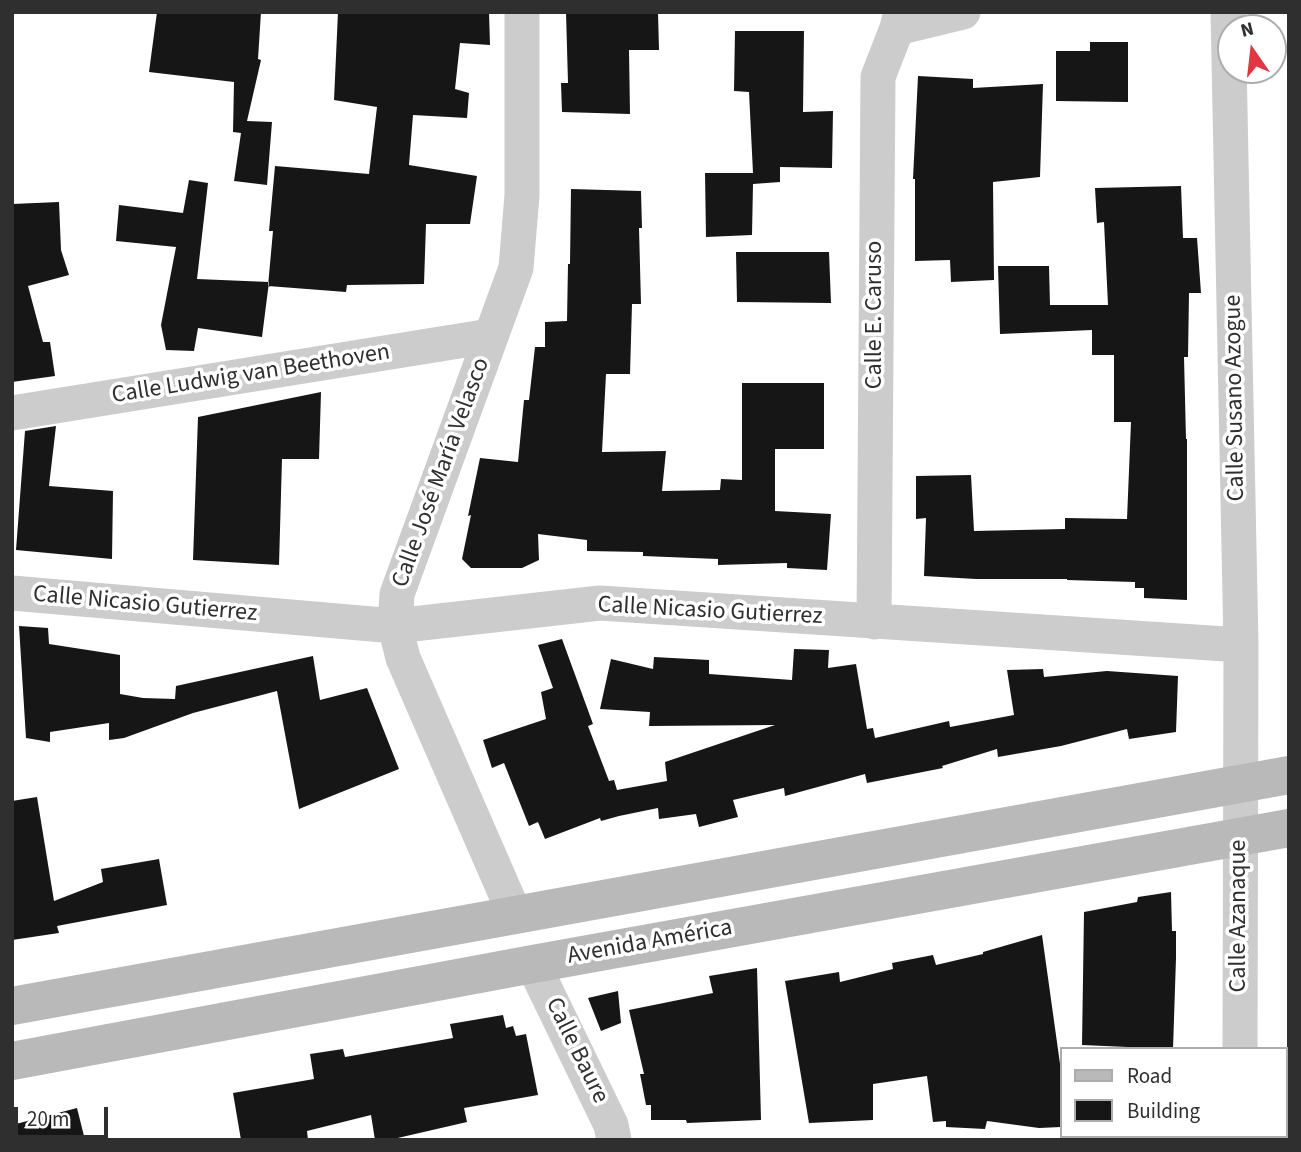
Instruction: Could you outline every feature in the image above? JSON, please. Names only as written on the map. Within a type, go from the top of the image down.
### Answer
[{"type":"main road","name":"Avenida América","points":[[12,1006],[1289,775]]},
{"type":"main road","name":"Avenida América","points":[[12,1061],[1289,828]]},
{"type":"street","name":"Calle José María Velasco","points":[[515,915],[403,658],[395,626],[397,594],[516,268],[522,195],[522,12]]},
{"type":"street","points":[[899,20],[963,12]]},
{"type":"street","name":"Calle Susano Azogue","points":[[1228,12],[1241,645],[1240,784]]},
{"type":"street","name":"Calle E. Caruso","points":[[874,622],[878,77],[899,20]]},
{"type":"street","name":"Calle Ludwig van Beethoven","points":[[12,413],[490,336]]},
{"type":"street","name":"Calle Nicasio Gutierrez","points":[[12,593],[395,626],[600,604],[1241,645]]},
{"type":"street","name":"Calle Azanaque","points":[[1240,784],[1240,1047]]},
{"type":"street","name":"Calle Baure","points":[[534,964],[611,1125],[614,1140]]},
{"type":"building","points":[[157,12],[261,12],[258,59],[261,60],[247,121],[272,122],[267,185],[234,181],[241,133],[233,132],[234,82],[149,72]]},
{"type":"building","points":[[338,12],[489,12],[490,45],[460,43],[455,89],[469,93],[467,118],[413,115],[409,165],[477,176],[470,224],[426,224],[424,284],[347,285],[346,292],[268,286],[273,231],[269,231],[275,166],[369,174],[377,107],[334,100]]},
{"type":"building","points":[[566,12],[658,12],[659,50],[629,50],[630,114],[562,112],[561,83],[568,83]]},
{"type":"building","points":[[735,31],[804,31],[803,112],[833,111],[832,168],[780,167],[780,182],[753,184],[752,235],[706,237],[705,173],[753,173],[749,92],[734,91]]},
{"type":"building","points":[[1090,42],[1128,42],[1128,102],[1056,101],[1056,51],[1090,51]]},
{"type":"building","points":[[918,76],[973,79],[973,88],[1043,84],[1040,177],[993,182],[994,280],[951,282],[950,260],[915,261],[913,179]]},
{"type":"building","points":[[189,180],[208,183],[197,279],[269,282],[262,337],[198,328],[194,351],[166,350],[161,325],[176,247],[116,241],[119,205],[183,213]]},
{"type":"building","points":[[1181,186],[1183,238],[1197,238],[1201,293],[1189,293],[1188,357],[1184,357],[1187,600],[1144,598],[1144,588],[1135,588],[1135,582],[924,576],[926,518],[916,519],[916,476],[971,475],[974,531],[1065,529],[1065,518],[1127,519],[1131,422],[1114,422],[1114,355],[1092,355],[1092,330],[1000,334],[998,266],[1049,266],[1050,305],[1108,305],[1104,222],[1097,223],[1095,188]]},
{"type":"building","points":[[571,189],[641,191],[641,304],[632,304],[630,374],[606,374],[602,452],[666,451],[662,491],[720,490],[721,479],[742,480],[742,383],[824,383],[824,449],[775,449],[775,511],[831,514],[827,570],[787,568],[787,563],[718,565],[718,559],[643,556],[643,552],[587,551],[587,540],[538,534],[539,560],[522,568],[471,568],[462,559],[480,458],[518,462],[524,400],[529,400],[535,347],[545,347],[545,322],[567,321]]},
{"type":"building","points":[[59,202],[61,250],[69,275],[28,286],[43,342],[50,342],[55,376],[12,382],[12,204]]},
{"type":"building","points":[[736,252],[829,252],[831,303],[737,302]]},
{"type":"building","points":[[321,392],[319,459],[282,459],[279,565],[193,560],[198,417]]},
{"type":"building","points":[[56,426],[49,486],[113,491],[112,559],[16,550],[25,431]]},
{"type":"building","points":[[19,626],[48,628],[49,644],[120,655],[120,694],[143,698],[175,699],[176,686],[313,656],[320,700],[367,688],[399,769],[299,809],[277,691],[193,713],[124,738],[109,740],[109,723],[50,732],[50,742],[26,738]]},
{"type":"building","points":[[562,639],[593,724],[588,726],[609,781],[614,780],[617,790],[667,781],[665,762],[775,725],[649,726],[650,712],[600,709],[611,659],[653,669],[654,657],[709,660],[709,674],[792,680],[794,649],[829,650],[828,668],[856,664],[867,729],[873,728],[875,738],[949,721],[950,727],[1014,715],[1007,670],[1043,669],[1044,677],[1107,671],[1178,676],[1176,732],[1129,739],[1127,729],[1061,746],[998,757],[997,749],[942,766],[943,768],[867,783],[865,774],[785,796],[784,788],[733,800],[738,817],[699,827],[696,814],[659,819],[658,808],[601,821],[600,818],[545,839],[538,822],[529,826],[504,763],[492,768],[483,740],[546,719],[541,692],[553,688],[538,645]]},
{"type":"building","points":[[37,797],[54,901],[103,882],[101,869],[159,859],[167,905],[57,926],[59,933],[12,940],[12,801]]},
{"type":"building","points":[[1171,892],[1172,931],[1176,931],[1173,1047],[1082,1045],[1084,912],[1137,902],[1138,897]]},
{"type":"building","points":[[1042,935],[1060,1064],[1060,1127],[1039,1128],[987,1121],[985,1129],[946,1127],[946,1121],[933,1122],[927,1076],[873,1084],[873,1120],[809,1123],[785,981],[839,972],[840,982],[893,969],[892,963],[933,955],[936,965]]},
{"type":"building","points":[[757,968],[761,1120],[687,1123],[686,1120],[651,1120],[651,1105],[646,1105],[640,1074],[644,1074],[629,1010],[713,993],[709,976]]},
{"type":"building","points":[[618,991],[621,1023],[601,1031],[588,998]]},
{"type":"building","points":[[503,1015],[506,1028],[513,1026],[516,1036],[526,1034],[538,1095],[464,1108],[467,1122],[389,1140],[375,1140],[371,1115],[307,1131],[308,1140],[241,1140],[233,1093],[314,1079],[310,1054],[343,1049],[345,1057],[453,1038],[450,1024]]},
{"type":"building","points":[[77,1108],[85,1140],[12,1140],[12,1125]]}]
